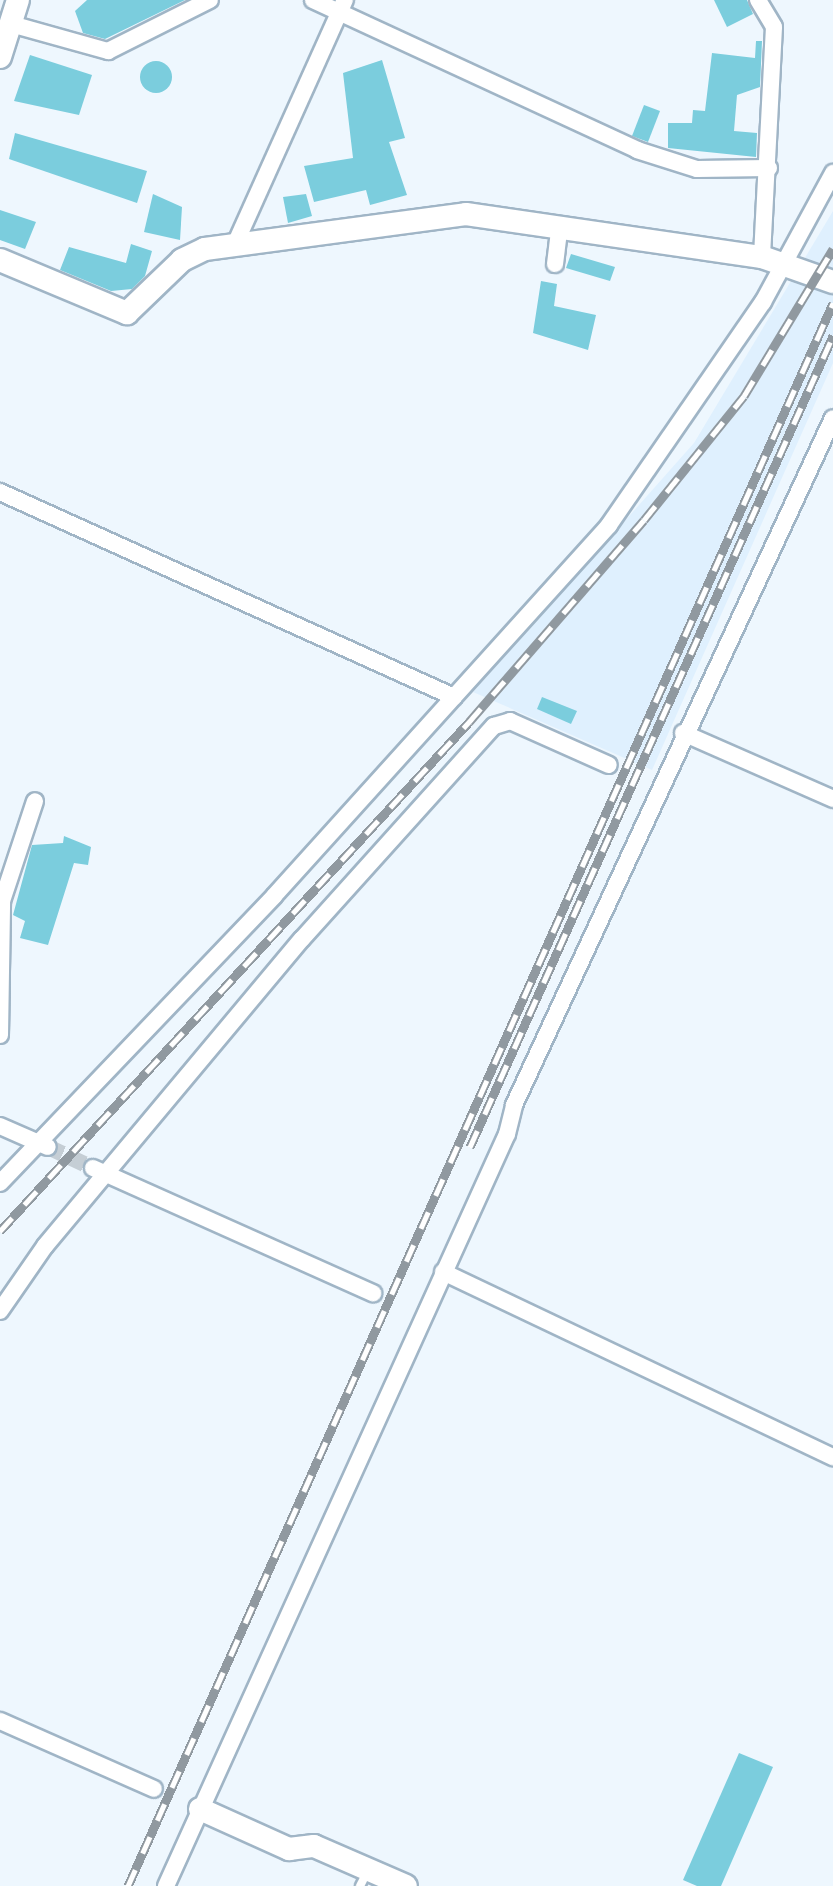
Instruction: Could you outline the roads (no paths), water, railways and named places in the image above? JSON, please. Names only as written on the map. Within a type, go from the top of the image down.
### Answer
[{"type":"street","points":[[0,57],[18,0]]},
{"type":"street","points":[[11,24],[91,52],[108,51],[210,0]]},
{"type":"street","points":[[313,0],[342,7],[637,150],[697,169],[769,168]]},
{"type":"street","points":[[758,0],[774,27],[769,168],[772,262]]},
{"type":"street","points":[[237,240],[342,7]]},
{"type":"street","points":[[0,1183],[42,1145],[609,525],[772,262],[833,173]]},
{"type":"street","points":[[0,260],[127,313],[182,260],[237,240],[466,214],[560,225],[772,262],[833,282]]},
{"type":"street","points":[[555,264],[560,225]]},
{"type":"street","points":[[166,1886],[683,733],[833,418]]},
{"type":"street","points":[[0,492],[454,697]]},
{"type":"street","points":[[0,1311],[101,1171],[302,939],[494,726],[510,721],[609,765]]},
{"type":"street","points":[[683,733],[833,799]]},
{"type":"street","points":[[0,1035],[1,901],[35,801]]},
{"type":"street","points":[[0,1126],[42,1145]]},
{"type":"street","points":[[101,1171],[373,1293]]},
{"type":"street","points":[[443,1272],[833,1457]]},
{"type":"street","points":[[0,1721],[154,1789]]},
{"type":"street","points":[[200,1809],[289,1849],[314,1846],[364,1878],[406,1886]]},
{"type":"tunnel","points":[[48,1147],[93,1168]]},
{"type":"railway","points":[[0,1231],[469,722],[644,520],[744,396],[833,249]]},
{"type":"railway","points":[[128,1886],[833,303]]},
{"type":"railway","points":[[470,1147],[833,336]]}]
